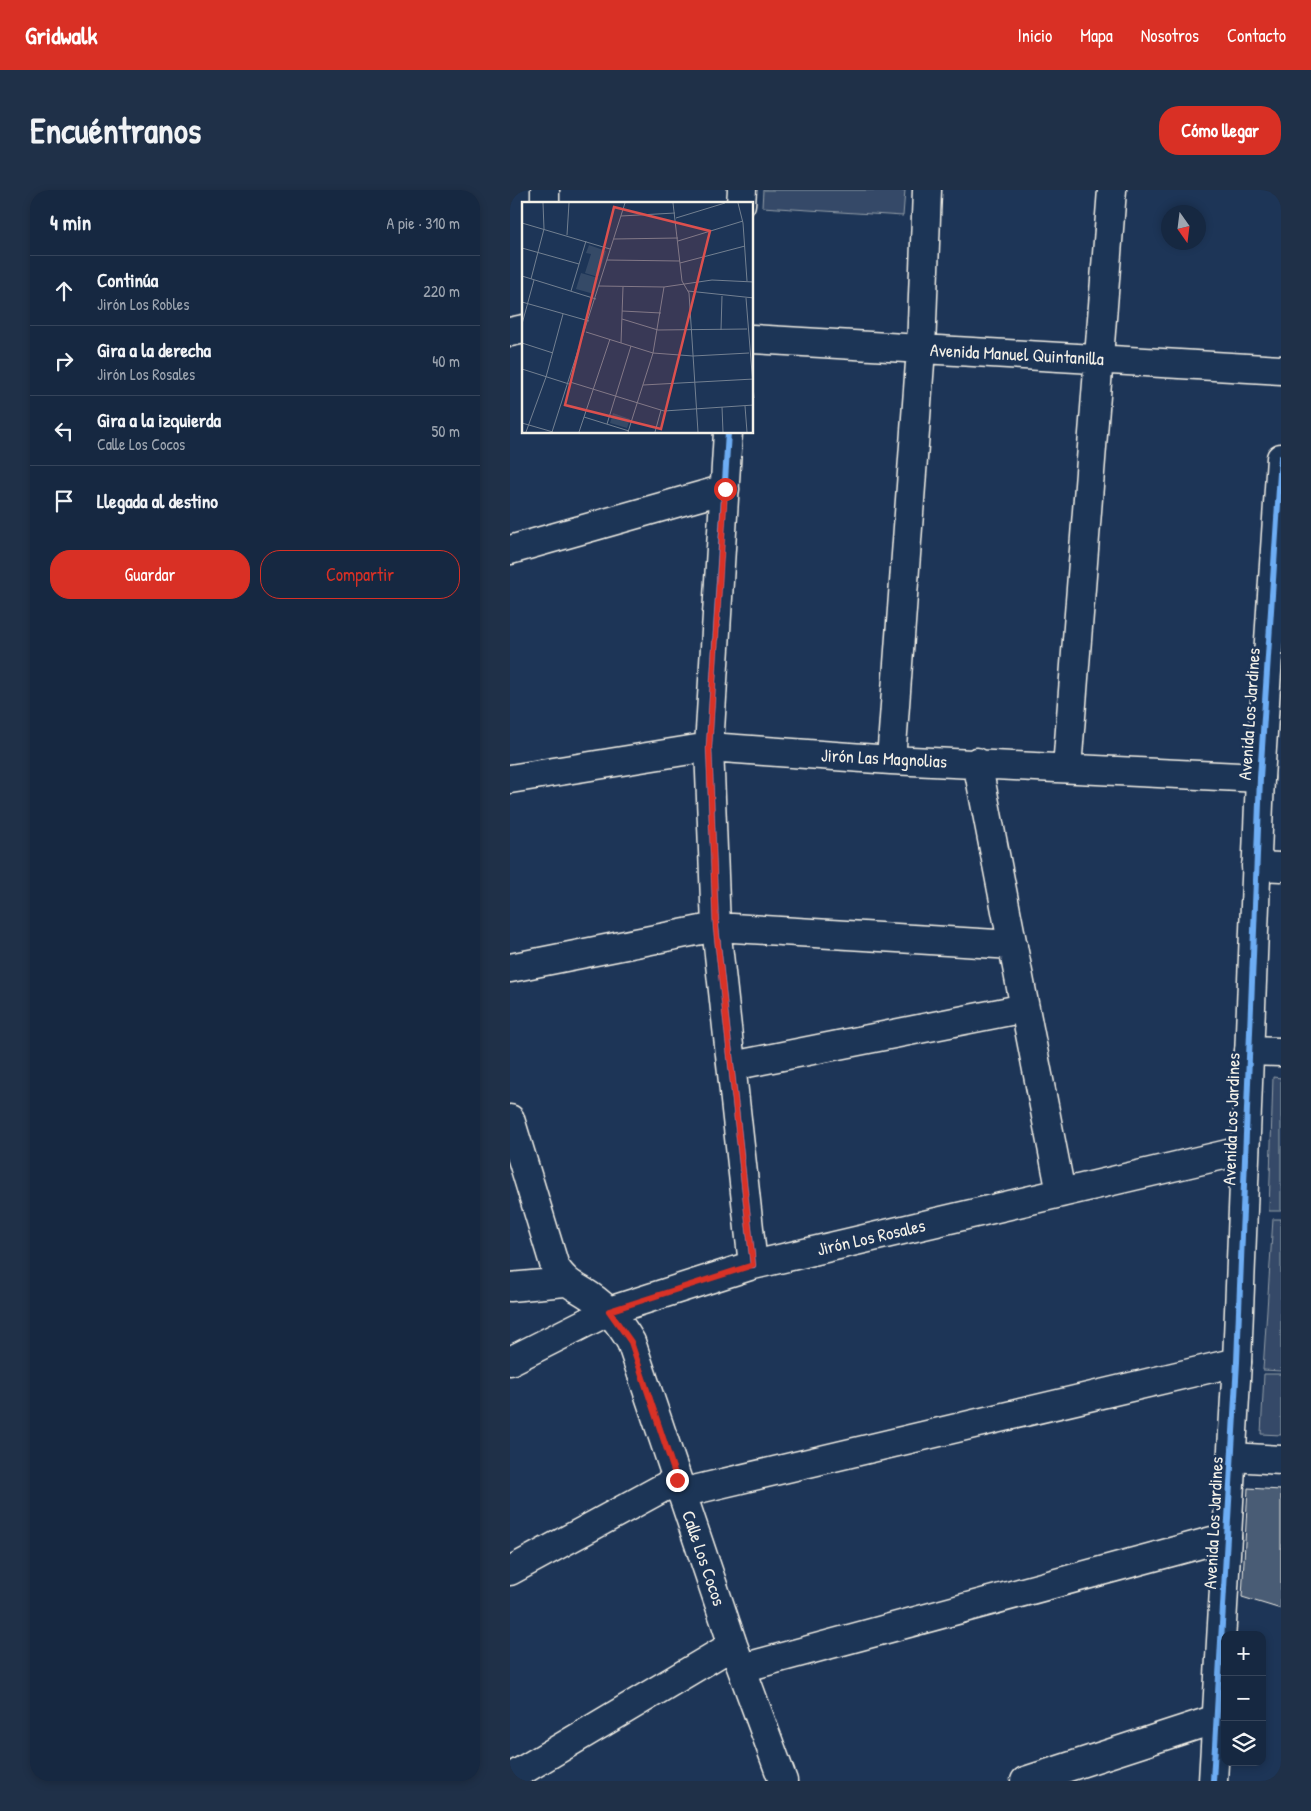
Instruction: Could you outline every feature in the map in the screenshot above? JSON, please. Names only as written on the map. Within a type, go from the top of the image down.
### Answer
[{"type":"street","points":[[891,760],[921,348],[927,190]]},
{"type":"street","points":[[1067,768],[1112,190]]},
{"type":"street","name":"Avenida Manuel Quintanilla","points":[[754,339],[1281,370]]},
{"type":"street","points":[[728,434],[709,747],[716,928],[753,1265]]},
{"type":"street","name":"Avenida Los Jardines","points":[[1212,1781],[1237,1362],[1249,1050],[1269,866],[1260,778],[1281,458]]},
{"type":"street","points":[[510,550],[725,489]]},
{"type":"street","name":"Jirón Las Magnolias","points":[[510,779],[709,747],[891,760],[978,762],[1260,778]]},
{"type":"street","points":[[978,762],[1061,1193]]},
{"type":"street","points":[[510,968],[716,928],[1013,944]]},
{"type":"street","points":[[732,1066],[1025,1008]]},
{"type":"street","points":[[1249,1050],[1281,1052]]},
{"type":"street","points":[[510,1119],[555,1267],[565,1282],[510,1287]]},
{"type":"street","name":"Jirón Los Rosales","points":[[510,1361],[609,1311],[753,1265],[1245,1150]]},
{"type":"street","name":"Calle Los Cocos","points":[[565,1282],[590,1296],[609,1311],[631,1342],[679,1486],[783,1781]]},
{"type":"street","points":[[510,1571],[679,1486],[1237,1362]]},
{"type":"street","points":[[1232,1457],[1281,1460]]},
{"type":"street","points":[[510,1778],[738,1656],[1227,1537]]},
{"type":"street","points":[[1025,1781],[1216,1719]]},
{"type":"shaded area","points":[[763,190],[905,190],[903,216],[762,207]]},
{"type":"shaded area","points":[[1273,1077],[1281,1078],[1281,1211],[1269,1211]]},
{"type":"shaded area","points":[[1273,1219],[1281,1219],[1281,1371],[1263,1370]]},
{"type":"shaded area","points":[[1264,1374],[1281,1374],[1281,1435],[1261,1434]]},
{"type":"building","points":[[1248,1488],[1281,1490],[1281,1609],[1242,1597]]},
{"type":"cycle path","points":[[728,434],[709,747],[716,927],[753,1265]]},
{"type":"cycle path","points":[[1213,1781],[1237,1362],[1260,778],[1281,458]]},
{"type":"route","points":[[677,1480],[631,1342],[622,1326],[609,1311],[753,1265],[716,928],[709,747],[725,489]]}]
